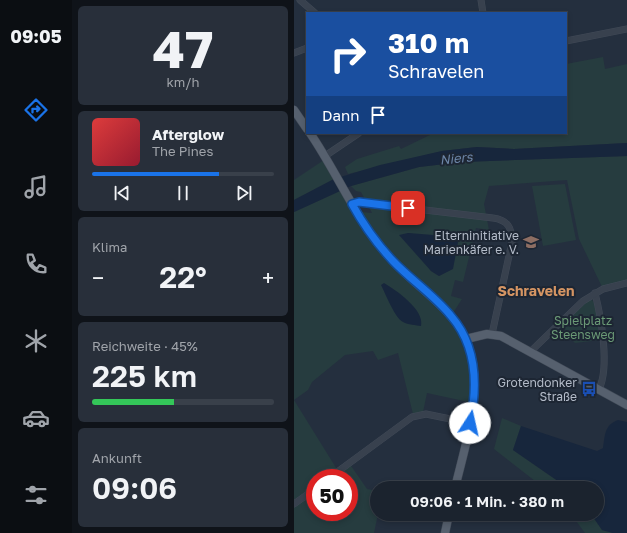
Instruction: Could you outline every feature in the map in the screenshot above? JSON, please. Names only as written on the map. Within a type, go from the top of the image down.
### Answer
[{"type":"main road","points":[[294,110],[306,128]]},
{"type":"main road","points":[[311,134],[325,156],[361,220],[384,251],[451,316],[466,339],[472,356],[475,381],[470,423],[457,481]]},
{"type":"main road","points":[[466,339],[492,334],[501,336],[627,405]]},
{"type":"main road","points":[[445,533],[448,521]]},
{"type":"street","points":[[300,0],[314,12]]},
{"type":"street","points":[[481,0],[483,12]]},
{"type":"street","points":[[567,41],[627,29]]},
{"type":"street","points":[[294,53],[306,48]]},
{"type":"street","points":[[325,156],[358,134]]},
{"type":"street","points":[[352,204],[365,203],[493,218],[507,224],[512,233],[512,242],[492,334]]},
{"type":"street","points":[[530,352],[583,301],[616,284],[627,283]]},
{"type":"street","points":[[596,293],[600,314],[603,352],[602,377],[599,389]]},
{"type":"street","points":[[341,469],[412,417],[426,414],[470,423]]},
{"type":"street","points":[[294,504],[306,495]]},
{"type":"green space","points":[[603,57],[605,69],[627,64],[627,143],[514,149],[477,147],[442,151],[348,174],[345,167],[357,159],[399,146],[401,149],[432,134],[567,134],[567,64]]},
{"type":"green space","points":[[627,156],[627,283],[603,289],[579,239],[567,180],[489,186],[484,204],[489,230],[476,228],[463,282],[455,280],[451,296],[462,299],[451,316],[447,317],[461,338],[467,354],[473,403],[427,393],[422,417],[414,418],[398,353],[378,360],[373,351],[345,355],[312,382],[308,390],[294,400],[294,212],[340,191],[361,212],[372,213],[361,192],[356,191],[351,186],[419,167],[462,162]],"holes":[[[408,233],[419,235],[452,269],[439,276],[431,271]]]},
{"type":"green space","points":[[324,160],[334,179],[294,200],[294,180]]},
{"type":"green space","points":[[565,184],[576,240],[543,246],[532,186]]},
{"type":"green space","name":"Spielplatz Steensweg","points":[[589,300],[592,300],[595,304],[600,340],[575,343],[559,327]]},
{"type":"green space","points":[[294,400],[337,469],[306,469],[306,521],[358,521],[358,476],[367,489],[370,490],[370,521],[377,521],[374,533],[294,533]]},
{"type":"green space","points":[[502,418],[521,426],[513,450],[558,481],[535,481],[494,449]]},
{"type":"green space","points":[[349,463],[353,469],[341,469]]},
{"type":"green space","points":[[576,521],[596,521],[602,530],[613,533],[585,533]]},
{"type":"water","name":"Niers","points":[[627,143],[627,156],[462,162],[419,167],[351,186],[294,212],[294,200],[334,179],[380,165],[442,151],[477,147],[514,149]]},
{"type":"water","points":[[408,233],[459,237],[453,269],[439,276],[431,271],[399,235]]},
{"type":"water","points":[[384,283],[402,295],[414,307],[419,314],[421,326],[407,324],[400,320],[391,306],[381,285]]},
{"type":"water","points":[[618,420],[627,422],[627,533],[613,533],[602,530],[596,521],[604,521],[604,481],[558,481],[513,450],[521,426],[597,451],[603,448],[606,431],[613,422]]},
{"type":"place","name":"Elterninitiative Marienkäfer e. V.","points":[[531,242]]},
{"type":"place","name":"Grotendonker Straße","points":[[589,389]]},
{"type":"district","name":"Schravelen","points":[[536,290]]},
{"type":"route","points":[[408,208],[359,202],[352,204],[374,239],[393,262],[451,316],[466,339],[472,356],[475,381],[470,423]]}]
